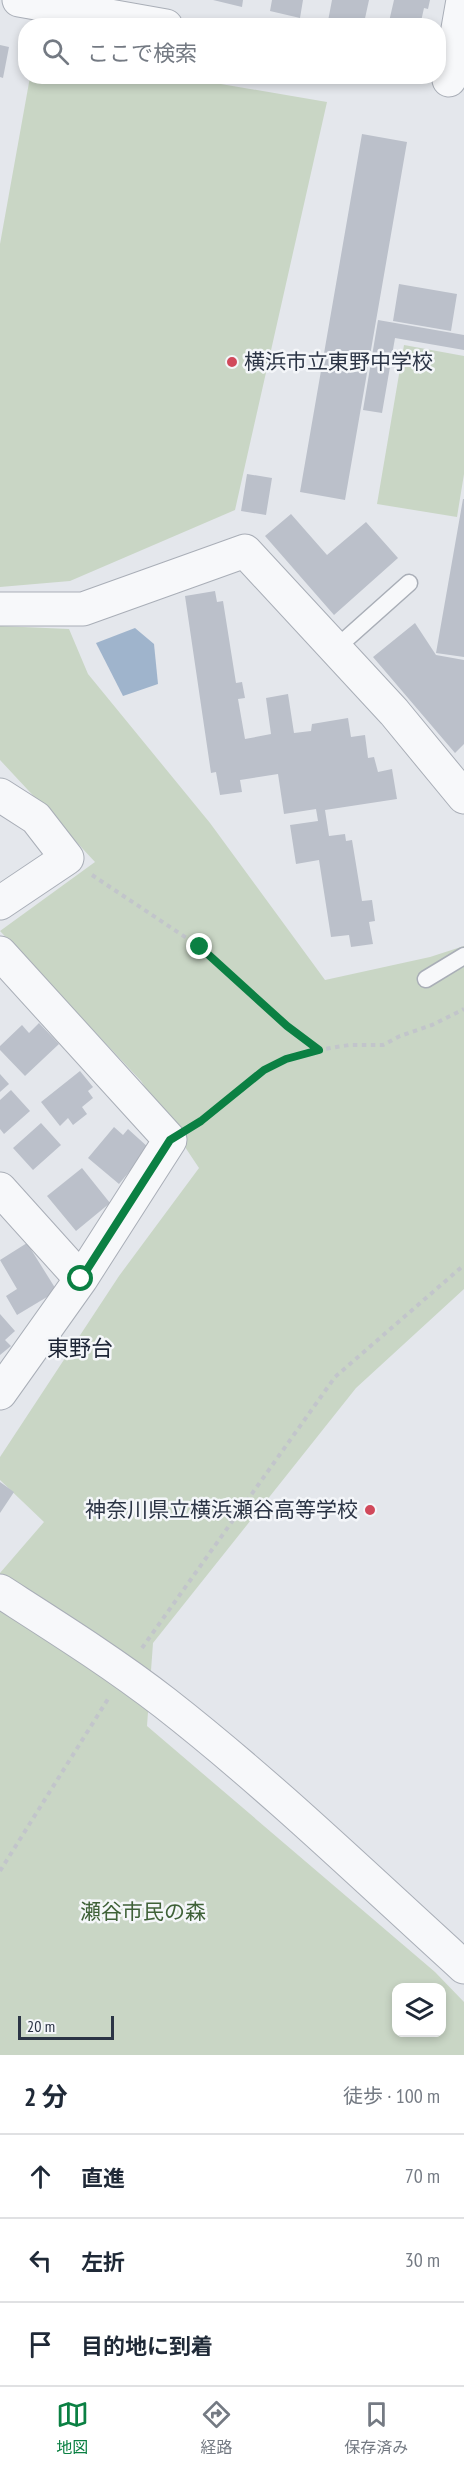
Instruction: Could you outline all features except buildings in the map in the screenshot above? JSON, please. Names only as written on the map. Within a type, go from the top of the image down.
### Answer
[{"type":"street","points":[[19,0],[121,18]]},
{"type":"street","points":[[450,80],[463,0]]},
{"type":"street","points":[[0,609],[83,609],[245,551],[394,712],[464,797]]},
{"type":"street","points":[[0,795],[36,818],[67,858],[0,903]]},
{"type":"street","points":[[0,953],[170,1140],[81,1279],[0,1393]]},
{"type":"street","points":[[0,1189],[81,1279]]},
{"type":"street","points":[[0,1591],[124,1672],[166,1704],[265,1786],[464,1967]]},
{"type":"lane","points":[[336,649],[409,583]]},
{"type":"lane","points":[[426,979],[464,956]]},
{"type":"path","points":[[67,858],[200,947],[287,1026],[319,1050]]},
{"type":"path","points":[[170,1140],[201,1121],[264,1070],[286,1059],[319,1050],[382,1045],[464,1009]]},
{"type":"path","points":[[0,1871],[124,1672],[335,1377],[464,1265]]},
{"type":"green space","points":[[29,84],[221,84],[327,102],[235,510],[70,581],[0,587],[0,244]]},
{"type":"green space","points":[[404,345],[464,356],[464,474],[457,517],[377,504]]},
{"type":"green space","name":"瀬谷市民の森","points":[[0,626],[69,629],[88,674],[210,823],[325,980],[430,957],[464,946],[464,1289],[356,1388],[153,1643],[147,1726],[446,1983],[392,1983],[392,2037],[446,2037],[446,1983],[464,2002],[464,2055],[0,2055],[0,1573],[44,1522],[0,1480],[0,1457],[119,1276],[199,1168],[141,1081],[0,931],[95,862],[0,760]]},
{"type":"water","points":[[135,628],[154,644],[158,684],[123,696],[96,643]]},
{"type":"place","name":"横浜市立東野中学校","points":[[232,362]]},
{"type":"place","name":"神奈川県立横浜瀬谷高等学校","points":[[370,1510]]},
{"type":"district","name":"東野台","points":[[80,1348]]},
{"type":"route","points":[[81,1279],[170,1140],[201,1121],[264,1070],[286,1059],[319,1050],[287,1026],[200,947]]}]
